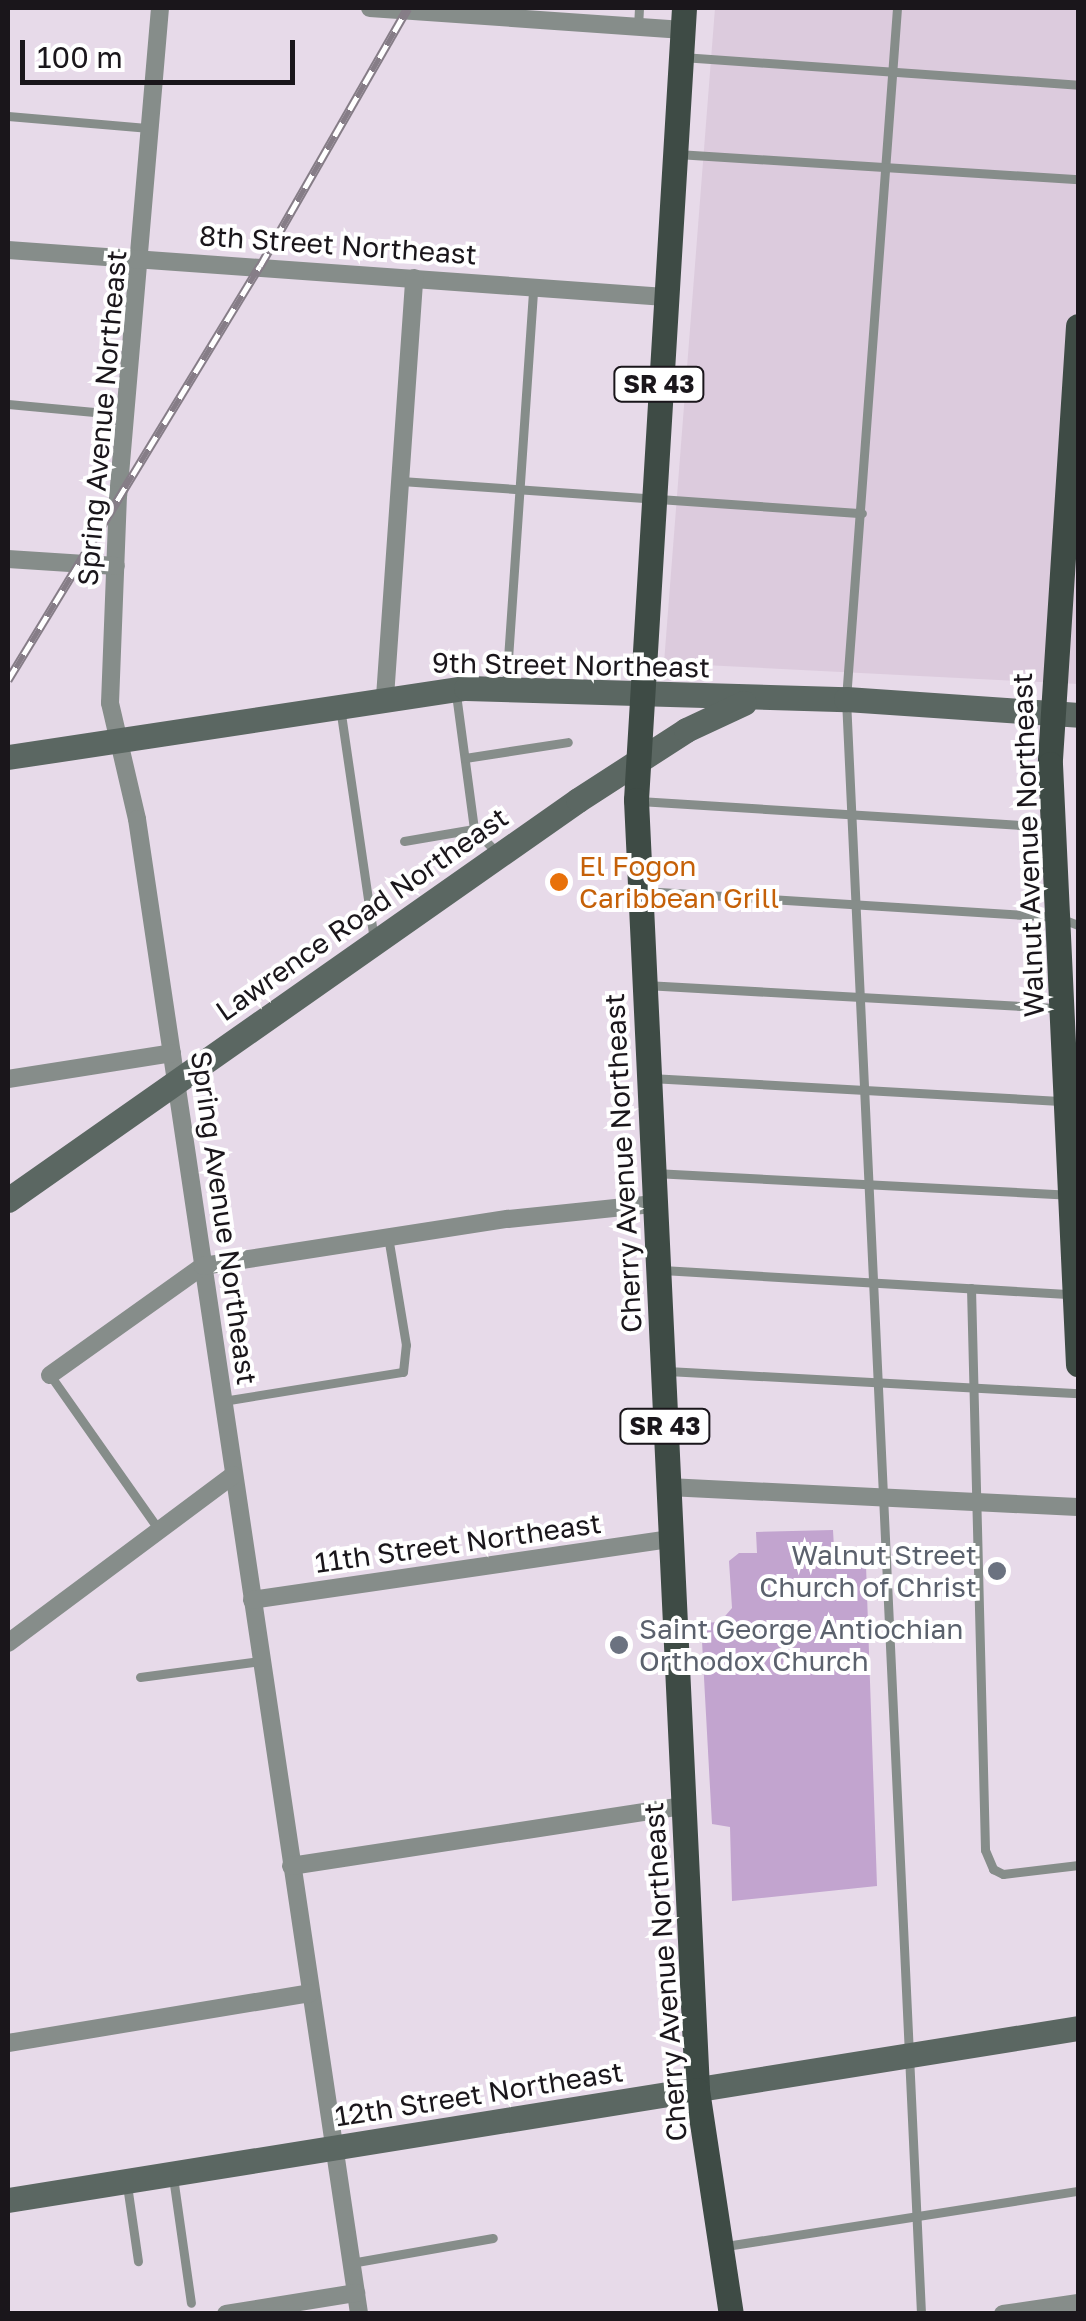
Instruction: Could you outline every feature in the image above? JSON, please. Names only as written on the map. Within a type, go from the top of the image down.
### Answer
[{"type":"main road","name":"Cherry Avenue Northeast","points":[[684,19],[636,800],[697,2090],[731,2314]]},
{"type":"main road","name":"Walnut Avenue Northeast","points":[[1078,326],[1071,520],[1050,712],[1053,826],[1068,921],[1062,1008],[1073,1180],[1078,1364]]},
{"type":"street","name":"Spring Avenue Northeast","points":[[160,8],[126,415],[110,702],[116,740],[132,792],[359,2314]]},
{"type":"street","points":[[370,8],[684,19]]},
{"type":"street","name":"8th Street Northeast","points":[[8,250],[665,297]]},
{"type":"street","points":[[386,697],[414,278]]},
{"type":"street","points":[[8,559],[116,566]]},
{"type":"street","name":"9th Street Northeast","points":[[8,758],[455,689],[846,698],[1078,714]]},
{"type":"street","name":"Lawrence Road Northeast","points":[[8,1200],[638,761],[716,714],[762,696]]},
{"type":"street","points":[[8,1079],[172,1053]]},
{"type":"street","points":[[50,1375],[203,1266],[388,1236],[654,1204]]},
{"type":"street","points":[[8,1643],[157,1528],[233,1475]]},
{"type":"street","points":[[668,1487],[1078,1506]]},
{"type":"street","name":"11th Street Northeast","points":[[252,1600],[671,1539]]},
{"type":"street","points":[[292,1866],[684,1806]]},
{"type":"street","points":[[8,2042],[310,1993]]},
{"type":"street","name":"12th Street Northeast","points":[[8,2200],[1078,2028]]},
{"type":"street","points":[[226,2314],[356,2293]]},
{"type":"street","points":[[1003,2314],[1078,2304]]},
{"type":"lane","points":[[898,8],[846,698],[921,2314]]},
{"type":"lane","points":[[681,57],[1078,84]]},
{"type":"lane","points":[[8,116],[152,128]]},
{"type":"lane","points":[[674,154],[1078,179]]},
{"type":"lane","points":[[506,688],[533,287]]},
{"type":"lane","points":[[8,404],[126,415]]},
{"type":"lane","points":[[400,480],[862,513]]},
{"type":"lane","points":[[455,689],[474,830],[499,855]]},
{"type":"lane","points":[[340,704],[374,942]]},
{"type":"lane","points":[[464,758],[568,742]]},
{"type":"lane","points":[[636,800],[1053,826]]},
{"type":"lane","points":[[404,842],[474,830]]},
{"type":"lane","points":[[640,891],[1068,921]]},
{"type":"lane","points":[[644,984],[1062,1008]]},
{"type":"lane","points":[[648,1078],[1066,1101]]},
{"type":"lane","points":[[654,1173],[870,1182],[1073,1180]]},
{"type":"lane","points":[[223,1401],[403,1372],[406,1344],[388,1236]]},
{"type":"lane","points":[[658,1270],[1077,1294]]},
{"type":"lane","points":[[971,1288],[980,1772],[992,1869],[1003,1874],[1078,1865]]},
{"type":"lane","points":[[662,1370],[1078,1393]]},
{"type":"lane","points":[[50,1375],[157,1528]]},
{"type":"lane","points":[[140,1677],[260,1662]]},
{"type":"lane","points":[[172,2173],[192,2303]]},
{"type":"lane","points":[[126,2181],[138,2262]]},
{"type":"lane","points":[[721,2246],[1078,2191]]},
{"type":"lane","points":[[351,2263],[493,2238]]},
{"type":"shaded area","points":[[715,8],[1078,8],[1078,684],[664,663]]},
{"type":"building","points":[[833,1530],[835,1566],[866,1565],[877,1886],[732,1901],[730,1827],[712,1824],[701,1623],[720,1622],[732,1608],[729,1561],[739,1553],[757,1553],[756,1532]]},
{"type":"railway","points":[[8,680],[260,266],[408,8]]},
{"type":"place","name":"El Fogon Caribbean Grill","points":[[559,882]]},
{"type":"place","name":"Walnut Street Church of Christ","points":[[997,1571]]},
{"type":"place","name":"Saint George Antiochian Orthodox Church","points":[[619,1645]]}]
